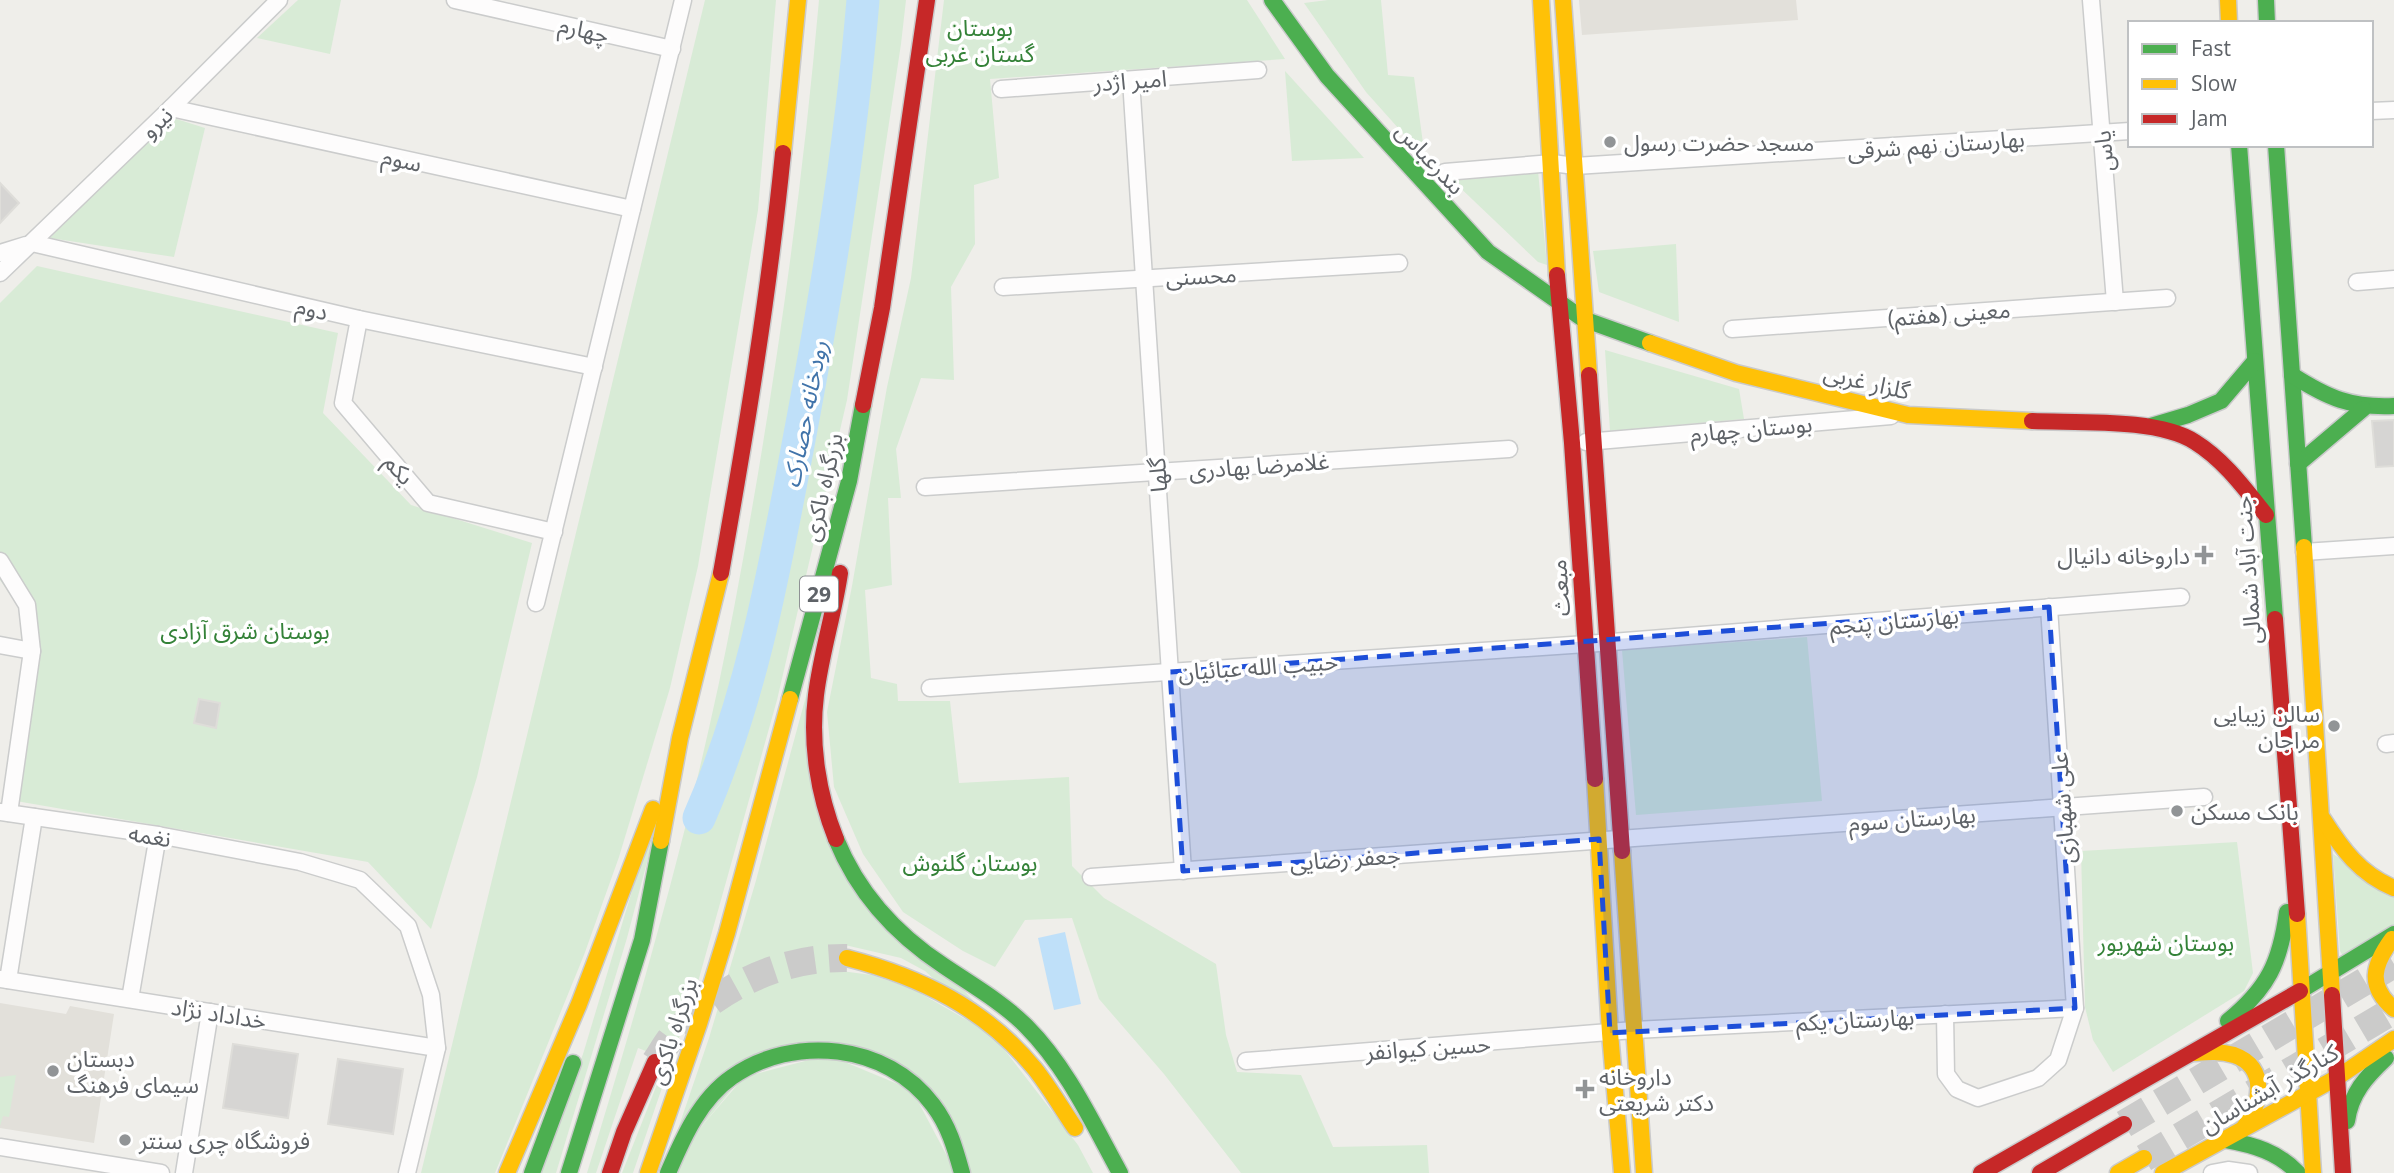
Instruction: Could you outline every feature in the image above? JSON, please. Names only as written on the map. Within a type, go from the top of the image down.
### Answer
[{"type":"main road","points":[[569,1173],[642,940],[680,738],[721,574],[747,426],[775,236],[798,0]]},
{"type":"main road","name":"بزرگراه باکری","points":[[648,1173],[727,933],[849,481],[882,308],[927,0]]},
{"type":"main road","name":"بندرعباس","points":[[1272,0],[1327,76],[1488,252],[1559,304],[1583,318]]},
{"type":"main road","name":"مبعث","points":[[1541,0],[1559,304],[1572,443],[1610,1033],[1622,1173]]},
{"type":"main road","name":"مبعث","points":[[1563,0],[1644,1173]]},
{"type":"main road","points":[[2228,0],[2229,21]]},
{"type":"main road","points":[[2266,0],[2267,21]]},
{"type":"main road","name":"جنت آباد شمالی","points":[[2239,147],[2313,1173]]},
{"type":"main road","points":[[2276,147],[2344,1173]]},
{"type":"main road","name":"گلزار غربی","points":[[1583,318],[1736,373],[1908,415],[2151,426],[2181,434],[2197,443],[2226,468],[2266,515]]},
{"type":"main road","name":"گلزار غربی","points":[[2151,426],[2221,401],[2255,361]]},
{"type":"main road","points":[[2291,375],[2323,396],[2363,409],[2394,407]]},
{"type":"main road","points":[[2298,464],[2363,409]]},
{"type":"main road","points":[[849,481],[837,604],[817,693],[814,733],[818,782],[832,834],[855,877],[897,931],[917,948],[991,997],[1026,1026],[1057,1063],[1120,1173]]},
{"type":"main road","points":[[2282,724],[2300,733],[2315,721]]},
{"type":"main road","points":[[507,1173],[579,1004],[680,738]]},
{"type":"main road","points":[[2321,815],[2338,844],[2357,867],[2394,888]]},
{"type":"main road","points":[[2152,1077],[2241,1011],[2265,987],[2276,966],[2284,935],[2292,853]]},
{"type":"main road","points":[[532,1173],[547,1138],[583,1033],[618,902]]},
{"type":"main road","points":[[1981,1173],[2394,936]]},
{"type":"main road","points":[[2394,936],[2376,962],[2375,978],[2378,992],[2385,1003],[2394,1009]]},
{"type":"main road","points":[[847,958],[920,980],[962,1003],[996,1028],[1037,1071],[1107,1173]]},
{"type":"main road","name":"کنارگذر آبشناسان","points":[[2164,1173],[2337,1077],[2394,1039]]},
{"type":"main road","points":[[668,1173],[695,1118],[711,1096],[730,1078],[765,1058],[812,1049],[856,1053],[887,1065],[912,1081],[948,1125],[959,1154],[962,1173]]},
{"type":"main road","points":[[2344,1173],[2348,1107],[2354,1092],[2394,1051]]},
{"type":"main road","points":[[2194,1053],[2227,1053],[2244,1060],[2259,1085],[2259,1106],[2253,1118],[2233,1135],[2275,1153],[2291,1164],[2298,1173]]},
{"type":"main road","points":[[611,1173],[624,1132],[655,1062]]},
{"type":"main road","points":[[2040,1173],[2124,1124]]},
{"type":"main road","points":[[2118,1173],[2144,1158]]},
{"type":"street","name":"نیرو","points":[[0,273],[279,0]]},
{"type":"street","name":"چهارم","points":[[455,0],[671,49]]},
{"type":"street","points":[[536,603],[683,0]]},
{"type":"street","name":"یاس","points":[[2091,0],[2115,302]]},
{"type":"street","name":"امیر اژدر","points":[[1001,89],[1258,70]]},
{"type":"street","name":"گلها","points":[[1131,80],[1183,871]]},
{"type":"street","name":"سوم","points":[[171,108],[632,209]]},
{"type":"street","points":[[2373,111],[2394,110]]},
{"type":"street","name":"بهارستان نهم شرقی","points":[[1445,172],[1552,163],[1575,166],[2128,131]]},
{"type":"street","name":"نیرو","points":[[0,253],[32,243]]},
{"type":"street","name":"دوم","points":[[32,243],[359,319],[594,367]]},
{"type":"street","name":"محسنی","points":[[1003,287],[1399,264]]},
{"type":"street","points":[[2357,282],[2394,279]]},
{"type":"street","name":"معینی (هفتم)","points":[[1732,329],[2167,298]]},
{"type":"street","name":"یکم","points":[[359,319],[343,403],[429,503],[554,532]]},
{"type":"street","name":"بوستان چهارم","points":[[1572,443],[1908,415]]},
{"type":"street","name":"غلامرضا بهادری","points":[[925,487],[1509,449]]},
{"type":"street","points":[[2304,552],[2394,545]]},
{"type":"street","points":[[0,561],[27,606],[32,651],[17,758],[4,813]]},
{"type":"street","name":"بهارستان پنجم","points":[[1586,644],[2181,597]]},
{"type":"street","name":"علی شهبازی","points":[[2049,607],[2075,1008]]},
{"type":"street","name":"حبیب الله عبائیان","points":[[930,688],[1586,644]]},
{"type":"street","points":[[0,645],[32,651]]},
{"type":"street","name":"بهارستان سوم","points":[[1599,839],[2204,797]]},
{"type":"street","name":"نغمه","points":[[4,813],[158,835],[300,862],[360,880],[408,926],[431,995],[438,1048]]},
{"type":"street","points":[[4,979],[34,817]]},
{"type":"street","points":[[130,999],[158,835]]},
{"type":"street","name":"جعفر رضایی","points":[[1091,877],[1599,839]]},
{"type":"street","name":"خداداد نژاد","points":[[4,979],[438,1048]]},
{"type":"street","points":[[1945,1014],[1946,1074],[1957,1089],[1978,1098],[2038,1078],[2058,1060],[2075,1008]]},
{"type":"street","name":"بهارستان یکم","points":[[1610,1033],[2075,1008]]},
{"type":"street","points":[[184,1173],[210,1012]]},
{"type":"street","name":"حسین کیوانفر","points":[[1246,1061],[1610,1033]]},
{"type":"street","points":[[407,1173],[438,1048]]},
{"type":"street","points":[[2377,1066],[2394,1057]]},
{"type":"street","points":[[0,1147],[109,1169],[161,1173]]},
{"type":"street","points":[[2212,1173],[2228,1170],[2249,1173]]},
{"type":"highlighted area","points":[[2049,607],[2075,1008],[1610,1033],[1599,839],[1183,871],[1170,672]]},
{"type":"shaded area","points":[[1579,0],[1796,0],[1798,20],[1582,35]]},
{"type":"shaded area","name":"دبستان سیمای فرهنگ","points":[[0,1003],[66,1014],[70,1006],[114,1014],[94,1143],[0,1128]]},
{"type":"green space","points":[[298,0],[341,0],[330,54],[257,38]]},
{"type":"green space","points":[[705,0],[776,0],[758,210],[698,566],[670,688],[619,857],[584,955],[495,1173],[421,1173]]},
{"type":"green space","points":[[819,0],[906,0],[847,400],[777,700],[698,982],[633,1173],[622,1173],[667,1059],[638,1048],[596,1173],[587,1173],[687,822],[720,679],[761,457],[784,305]]},
{"type":"green space","name":"بوستان گلنوش","points":[[944,0],[1247,0],[1285,59],[990,79],[999,178],[974,185],[975,244],[951,287],[954,380],[921,378],[896,449],[901,498],[888,498],[892,585],[865,590],[871,678],[897,684],[898,701],[950,701],[959,783],[1069,777],[1072,866],[1104,898],[1216,964],[1226,1035],[1237,1072],[1301,1075],[1333,1147],[1427,1145],[1429,1173],[1241,1173],[1164,1074],[1099,999],[1072,918],[1025,920],[995,967],[963,951],[903,912],[863,854],[834,787],[827,712],[887,387],[911,278]]},
{"type":"green space","points":[[1381,0],[1388,75],[1414,77],[1425,158],[1366,92],[1304,3]]},
{"type":"green space","points":[[1285,71],[1364,158],[1292,161]]},
{"type":"green space","points":[[170,117],[205,128],[174,257],[50,238]]},
{"type":"green space","points":[[1538,171],[1547,265],[1538,262],[1452,180]]},
{"type":"green space","points":[[1676,244],[1679,322],[1599,292],[1593,251]]},
{"type":"green space","name":"بوستان شرق آزادی","points":[[37,266],[338,333],[323,413],[411,505],[532,543],[477,777],[431,929],[368,862],[16,801],[39,649],[16,603],[0,580],[0,303]]},
{"type":"green space","points":[[1605,350],[1739,389],[1744,419],[1610,431]]},
{"type":"green space","points":[[831,604],[811,688],[828,843],[1063,1098],[925,971],[901,958],[845,945],[841,971],[872,975],[913,989],[993,1035],[1078,1145],[1093,1173],[969,1173],[909,1070],[763,1052],[663,1173],[709,1038],[755,884]]},
{"type":"green space","points":[[1807,637],[1822,801],[1636,815],[1622,650]]},
{"type":"green space","points":[[665,794],[627,938],[556,1173],[539,1173],[583,1054],[638,871]]},
{"type":"green space","name":"بوستان شهریور","points":[[2237,842],[2253,973],[2244,991],[2113,1072],[2093,1040],[2085,1007],[2081,851]]},
{"type":"green space","points":[[2333,854],[2394,894],[2394,925],[2343,956],[2340,951]]},
{"type":"green space","points":[[828,1055],[912,1090],[956,1173],[673,1173],[689,1141],[744,1077]]},
{"type":"green space","points":[[16,1075],[9,1117],[3,1116],[0,1126],[0,1077]]},
{"type":"water","points":[[1065,932],[1081,1004],[1054,1010],[1038,938]]},
{"type":"building","points":[[0,183],[19,203],[0,223]]},
{"type":"building","points":[[2394,420],[2394,466],[2376,467],[2372,421]]},
{"type":"building","points":[[199,699],[220,703],[216,728],[194,723]]},
{"type":"building","points":[[233,1044],[298,1054],[288,1118],[223,1108]]},
{"type":"building","points":[[338,1059],[403,1069],[393,1134],[328,1124]]},
{"type":"waterway","name":"رودخانه حصارک","points":[[699,818],[717,775],[745,687],[777,552],[835,232],[863,0]]},
{"type":"tunnel","points":[[655,1062],[677,1031],[713,1000],[733,988],[754,977],[799,963],[847,958]]},
{"type":"tunnel","points":[[2124,1124],[2394,964]]},
{"type":"tunnel","points":[[2144,1158],[2394,1010]]},
{"type":"traffic: fast","points":[[1272,0],[1327,76],[1488,252],[1583,319],[1650,343]]},
{"type":"traffic: fast","points":[[2266,0],[2267,21]]},
{"type":"traffic: fast","points":[[2239,147],[2275,619]]},
{"type":"traffic: fast","points":[[2276,147],[2304,547]]},
{"type":"traffic: fast","points":[[2151,426],[2221,401],[2255,361]]},
{"type":"traffic: fast","points":[[2292,375],[2340,400],[2365,405],[2394,406]]},
{"type":"traffic: fast","points":[[790,699],[849,481],[863,405]]},
{"type":"traffic: fast","points":[[2298,464],[2363,409]]},
{"type":"traffic: fast","points":[[836,839],[855,877],[894,926],[926,954],[1007,1009],[1041,1042],[1078,1096],[1120,1173]]},
{"type":"traffic: fast","points":[[569,1173],[642,940],[661,841]]},
{"type":"traffic: fast","points":[[2228,1021],[2253,997],[2270,973],[2280,946],[2287,912]]},
{"type":"traffic: fast","points":[[2300,991],[2394,934]]},
{"type":"traffic: fast","points":[[668,1173],[694,1120],[721,1086],[756,1063],[810,1051],[838,1052],[865,1058],[891,1068],[914,1084],[943,1121],[962,1173]]},
{"type":"traffic: fast","points":[[2347,1121],[2360,1086],[2386,1058]]},
{"type":"traffic: fast","points":[[532,1173],[573,1063]]},
{"type":"traffic: fast","points":[[2226,1140],[2265,1151],[2298,1173]]},
{"type":"traffic: slow","points":[[783,153],[798,0]]},
{"type":"traffic: slow","points":[[1541,0],[1557,275]]},
{"type":"traffic: slow","points":[[1563,0],[1589,375]]},
{"type":"traffic: slow","points":[[2228,0],[2229,21]]},
{"type":"traffic: slow","points":[[1650,343],[1736,373],[1908,415],[2032,421]]},
{"type":"traffic: slow","points":[[2304,547],[2332,995]]},
{"type":"traffic: slow","points":[[661,841],[680,738],[721,573]]},
{"type":"traffic: slow","points":[[648,1173],[727,933],[790,699]]},
{"type":"traffic: slow","points":[[1595,779],[1610,1033],[1622,1173]]},
{"type":"traffic: slow","points":[[507,1173],[579,1004],[653,809]]},
{"type":"traffic: slow","points":[[2323,819],[2353,860],[2371,876],[2394,888]]},
{"type":"traffic: slow","points":[[1622,851],[1644,1173]]},
{"type":"traffic: slow","points":[[2297,914],[2313,1173]]},
{"type":"traffic: slow","points":[[2392,939],[2380,958],[2376,984],[2394,1009]]},
{"type":"traffic: slow","points":[[847,958],[926,986],[950,998],[995,1029],[1035,1069],[1075,1128]]},
{"type":"traffic: slow","points":[[2163,1173],[2338,1077],[2394,1039]]},
{"type":"traffic: slow","points":[[2195,1053],[2219,1052],[2234,1055],[2253,1068],[2257,1078],[2257,1099],[2243,1129]]},
{"type":"traffic: slow","points":[[2118,1173],[2144,1158]]},
{"type":"traffic: jam","points":[[863,405],[882,308],[927,0]]},
{"type":"traffic: jam","points":[[721,573],[756,363],[783,153]]},
{"type":"traffic: jam","points":[[1557,275],[1572,443],[1595,779]]},
{"type":"traffic: jam","points":[[1589,375],[1622,851]]},
{"type":"traffic: jam","points":[[2032,421],[2117,423],[2179,434],[2215,457],[2266,515]]},
{"type":"traffic: jam","points":[[836,839],[820,786],[814,713],[840,573]]},
{"type":"traffic: jam","points":[[2275,619],[2297,914]]},
{"type":"traffic: jam","points":[[1981,1173],[2300,991]]},
{"type":"traffic: jam","points":[[2332,995],[2343,1173]]},
{"type":"traffic: jam","points":[[610,1173],[624,1132],[655,1062]]},
{"type":"traffic: jam","points":[[2040,1173],[2124,1124]]},
{"type":"place","name":"مسجد حضرت رسول","points":[[1610,142]]},
{"type":"place","name":"داروخانه دانیال","points":[[2204,555]]},
{"type":"place","name":"سالن زیبایی مراجان","points":[[2334,726]]},
{"type":"place","name":"بانک مسکن","points":[[2177,811]]},
{"type":"place","name":"دبستان سیمای فرهنگ","points":[[53,1071]]},
{"type":"place","name":"داروخانه دکتر شریعتی","points":[[1585,1089]]},
{"type":"place","name":"فروشگاه چری سنتر","points":[[125,1140]]},
{"type":"park label","name":"بوستان گستان غربی","points":[[980,40]]}]
